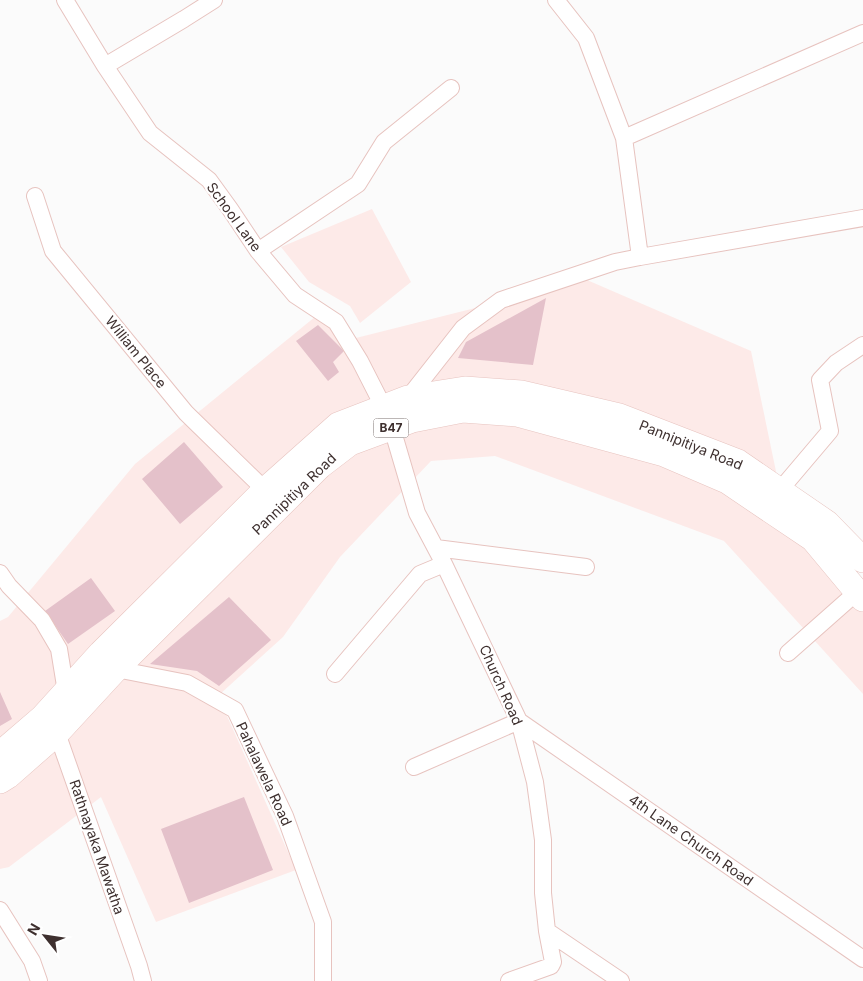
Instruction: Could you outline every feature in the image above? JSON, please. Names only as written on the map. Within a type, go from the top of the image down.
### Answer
[{"type":"main road","name":"Pannipitiya Road","points":[[109,661],[320,466],[350,443],[399,413],[465,389],[521,392],[619,416],[738,462],[827,523],[863,560]]},
{"type":"main road","name":"Pannipitiya Road","points":[[0,781],[8,776],[50,725],[265,490],[338,425],[399,413],[463,410],[517,414],[664,454],[727,480],[813,540],[860,595]]},
{"type":"main road","name":"Pannipitiya Road","points":[[0,754],[50,725]]},
{"type":"street","name":"School Lane","points":[[65,0],[105,66],[150,133],[209,180],[258,251],[295,295],[336,322],[360,361],[399,413]]},
{"type":"street","points":[[105,66],[214,0]]},
{"type":"street","points":[[556,0],[586,38],[624,138],[640,257]]},
{"type":"street","points":[[624,138],[863,33]]},
{"type":"street","points":[[258,251],[358,184],[384,142],[452,88]]},
{"type":"street","name":"William Place","points":[[35,196],[53,251],[186,413],[265,490]]},
{"type":"street","points":[[399,413],[463,328],[501,300],[615,262],[863,218]]},
{"type":"street","points":[[780,490],[830,431],[820,380],[836,364],[863,345]]},
{"type":"street","name":"Church Road","points":[[399,413],[417,513],[444,564],[519,721],[535,782],[543,840],[543,893],[553,962],[551,966],[509,981]]},
{"type":"street","points":[[436,548],[586,567]]},
{"type":"street","points":[[335,674],[420,574],[444,564]]},
{"type":"street","points":[[0,573],[9,586],[42,620],[59,649],[74,699]]},
{"type":"street","points":[[788,653],[860,595]]},
{"type":"street","name":"Pahalawela Road","points":[[109,661],[187,683],[235,710],[285,816],[323,922],[323,981]]},
{"type":"street","points":[[414,767],[519,721]]},
{"type":"street","name":"4th Lane Church Road","points":[[519,721],[863,959]]},
{"type":"street","name":"Rathnayaka Mawatha","points":[[50,725],[143,981]]},
{"type":"street","points":[[0,910],[32,961],[39,981]]},
{"type":"street","points":[[547,931],[621,981]]},
{"type":"shaded area","points":[[372,209],[411,282],[360,323],[350,306],[309,282],[281,247]]},
{"type":"shaded area","points":[[587,280],[751,351],[779,486],[408,397],[0,749],[0,621],[8,617],[135,464],[321,312],[348,340]]},
{"type":"shaded area","points":[[464,413],[726,483],[811,542],[863,601],[863,694],[724,541],[495,456],[431,461],[340,557],[283,637],[209,704],[227,716],[296,870],[156,922],[101,797],[9,867],[0,869],[0,784],[352,445]]},
{"type":"building","points":[[546,298],[533,365],[458,358],[466,342]]},
{"type":"building","points":[[318,325],[344,351],[333,362],[339,372],[328,381],[296,341]]},
{"type":"building","points":[[184,442],[223,487],[180,524],[142,479]]},
{"type":"building","points":[[91,578],[115,611],[68,644],[45,611]]},
{"type":"building","points":[[229,597],[271,640],[219,686],[197,671],[150,664]]},
{"type":"building","points":[[0,692],[12,719],[0,726]]},
{"type":"building","points":[[244,797],[273,870],[189,903],[161,829]]}]
